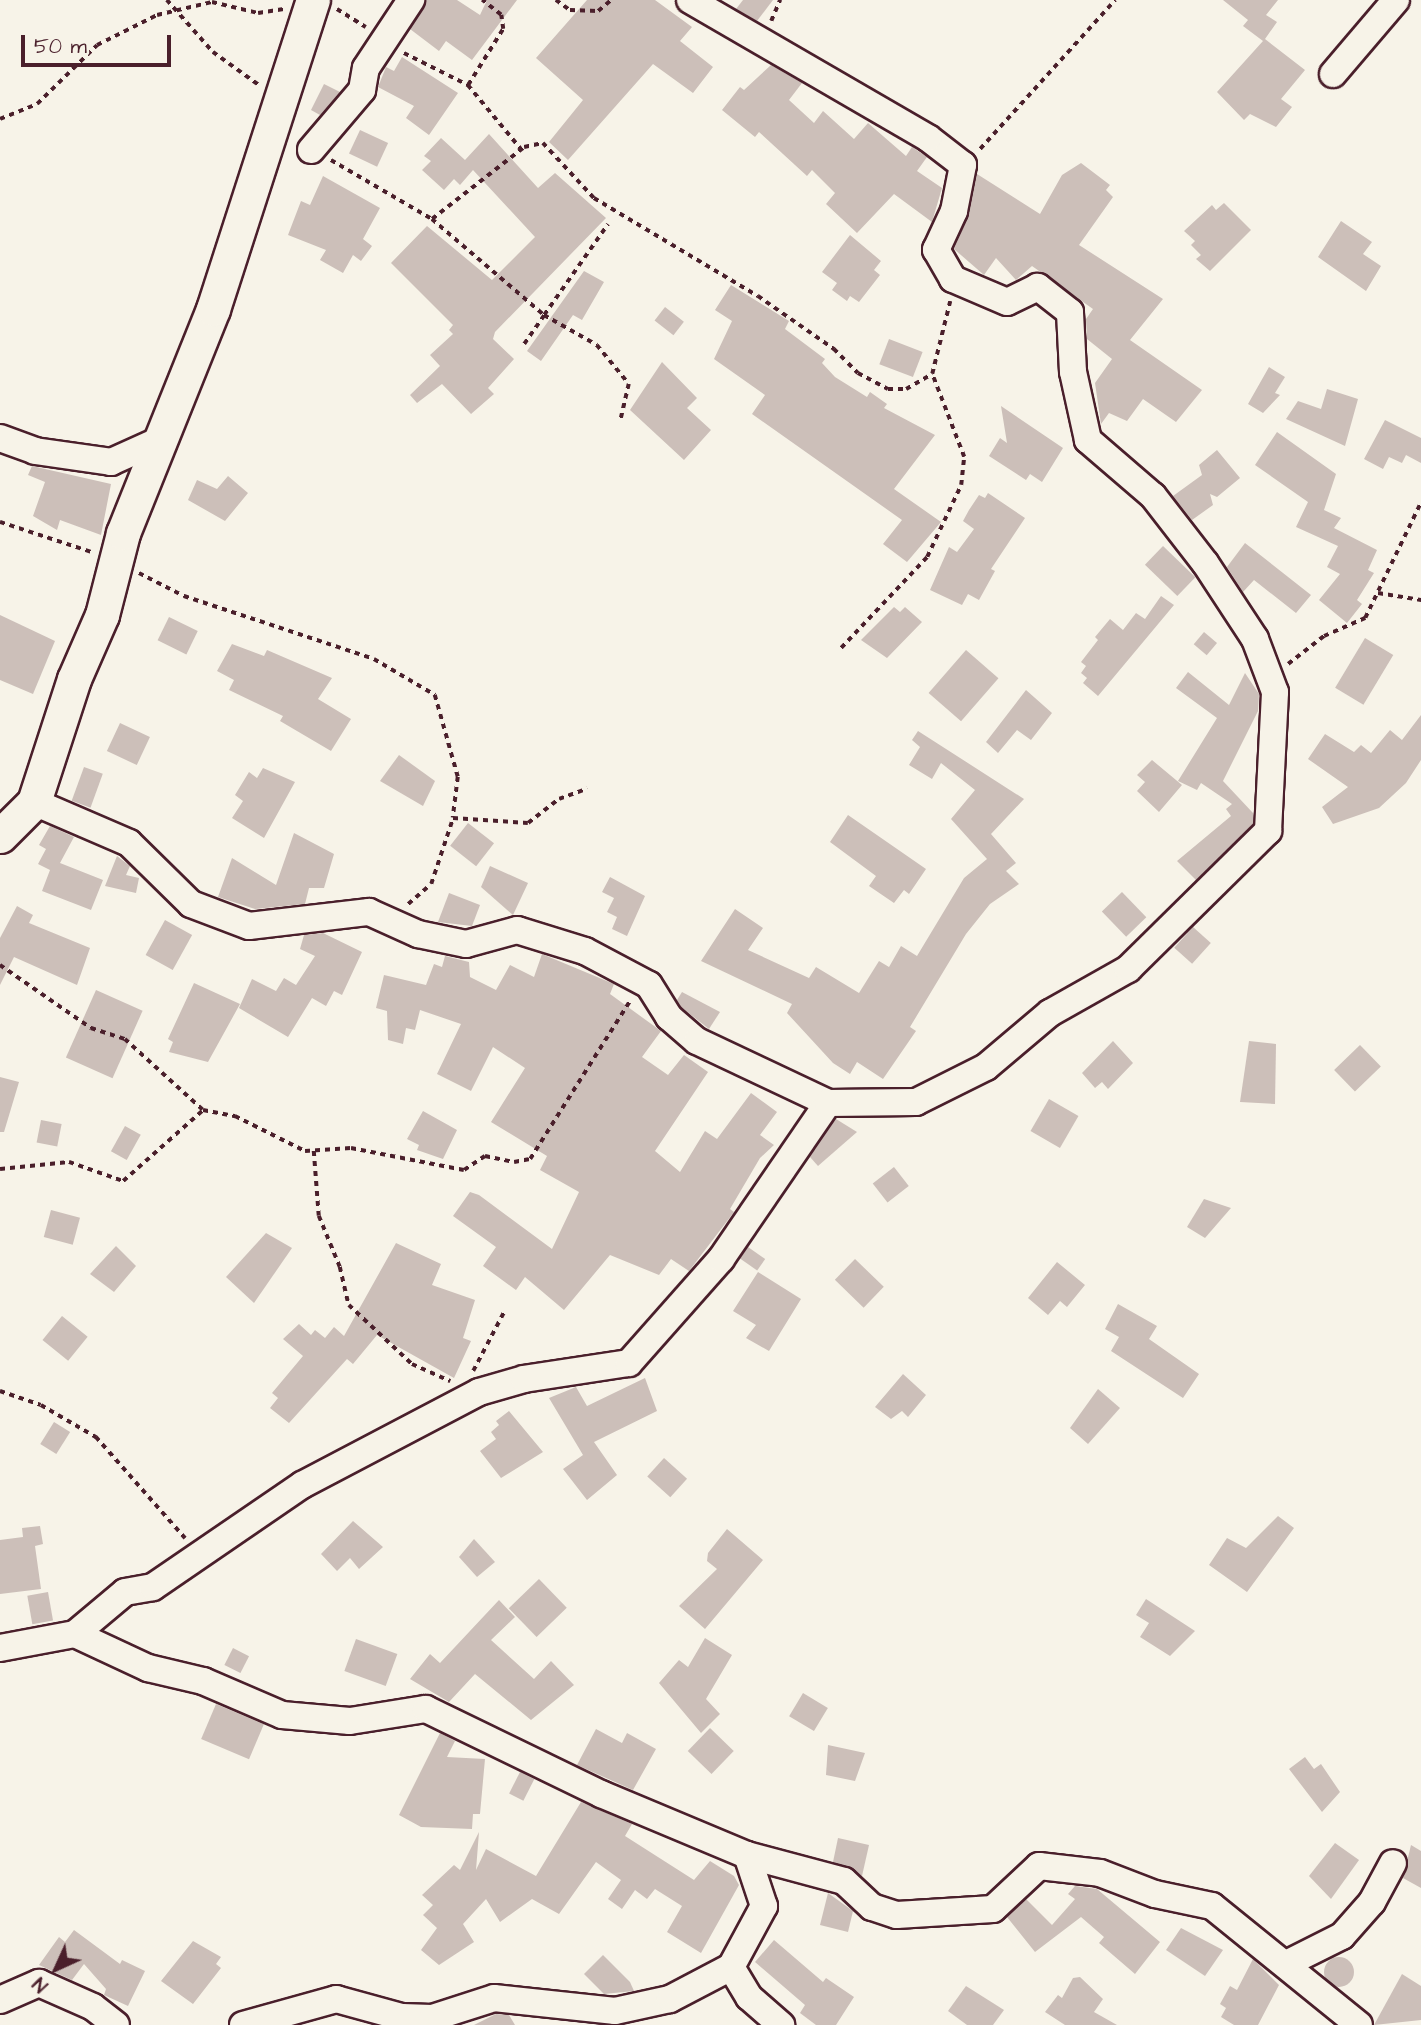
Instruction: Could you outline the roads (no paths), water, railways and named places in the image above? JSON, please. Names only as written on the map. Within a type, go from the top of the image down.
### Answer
[{"type":"main road","points":[[0,836],[34,802],[74,678],[102,615],[114,566],[158,441],[213,309],[279,107],[318,4]]},
{"type":"street","points":[[311,150],[362,90],[366,68],[411,0]]},
{"type":"street","points":[[34,802],[129,843],[191,904],[249,926],[369,912],[418,934],[466,944],[517,930],[609,961],[645,982],[669,1017],[696,1041],[828,1102],[916,1102],[986,1067],[1050,1013],[1128,969],[1268,831],[1275,692],[1270,678],[1255,639],[1205,563],[1153,496],[1088,440],[1073,372],[1070,312],[1038,287],[1007,302],[955,280],[936,250],[954,211],[963,165],[928,138],[690,0]]},
{"type":"street","points":[[1333,75],[1396,0]]},
{"type":"street","points":[[0,438],[35,451],[111,462],[158,441]]},
{"type":"street","points":[[0,1648],[75,1634],[125,1592],[153,1587],[379,1441],[463,1397],[524,1379],[629,1363],[721,1259],[828,1102]]},
{"type":"street","points":[[75,1634],[148,1668],[203,1681],[282,1715],[350,1721],[426,1709],[601,1794],[747,1854],[844,1881],[872,1907],[897,1914],[993,1909],[1040,1866],[1100,1873],[1155,1894],[1212,1906],[1288,1963],[1359,2025]]},
{"type":"street","points":[[243,2025],[336,1999],[402,2017],[432,2018],[494,1998],[615,2011],[670,1999],[731,1966],[764,1906],[747,1854]]},
{"type":"street","points":[[1288,1963],[1342,1936],[1372,1902],[1392,1863]]},
{"type":"street","points":[[731,1966],[749,1997],[781,2025]]},
{"type":"street","points":[[0,2000],[39,1983],[93,2007],[116,2025]]}]
